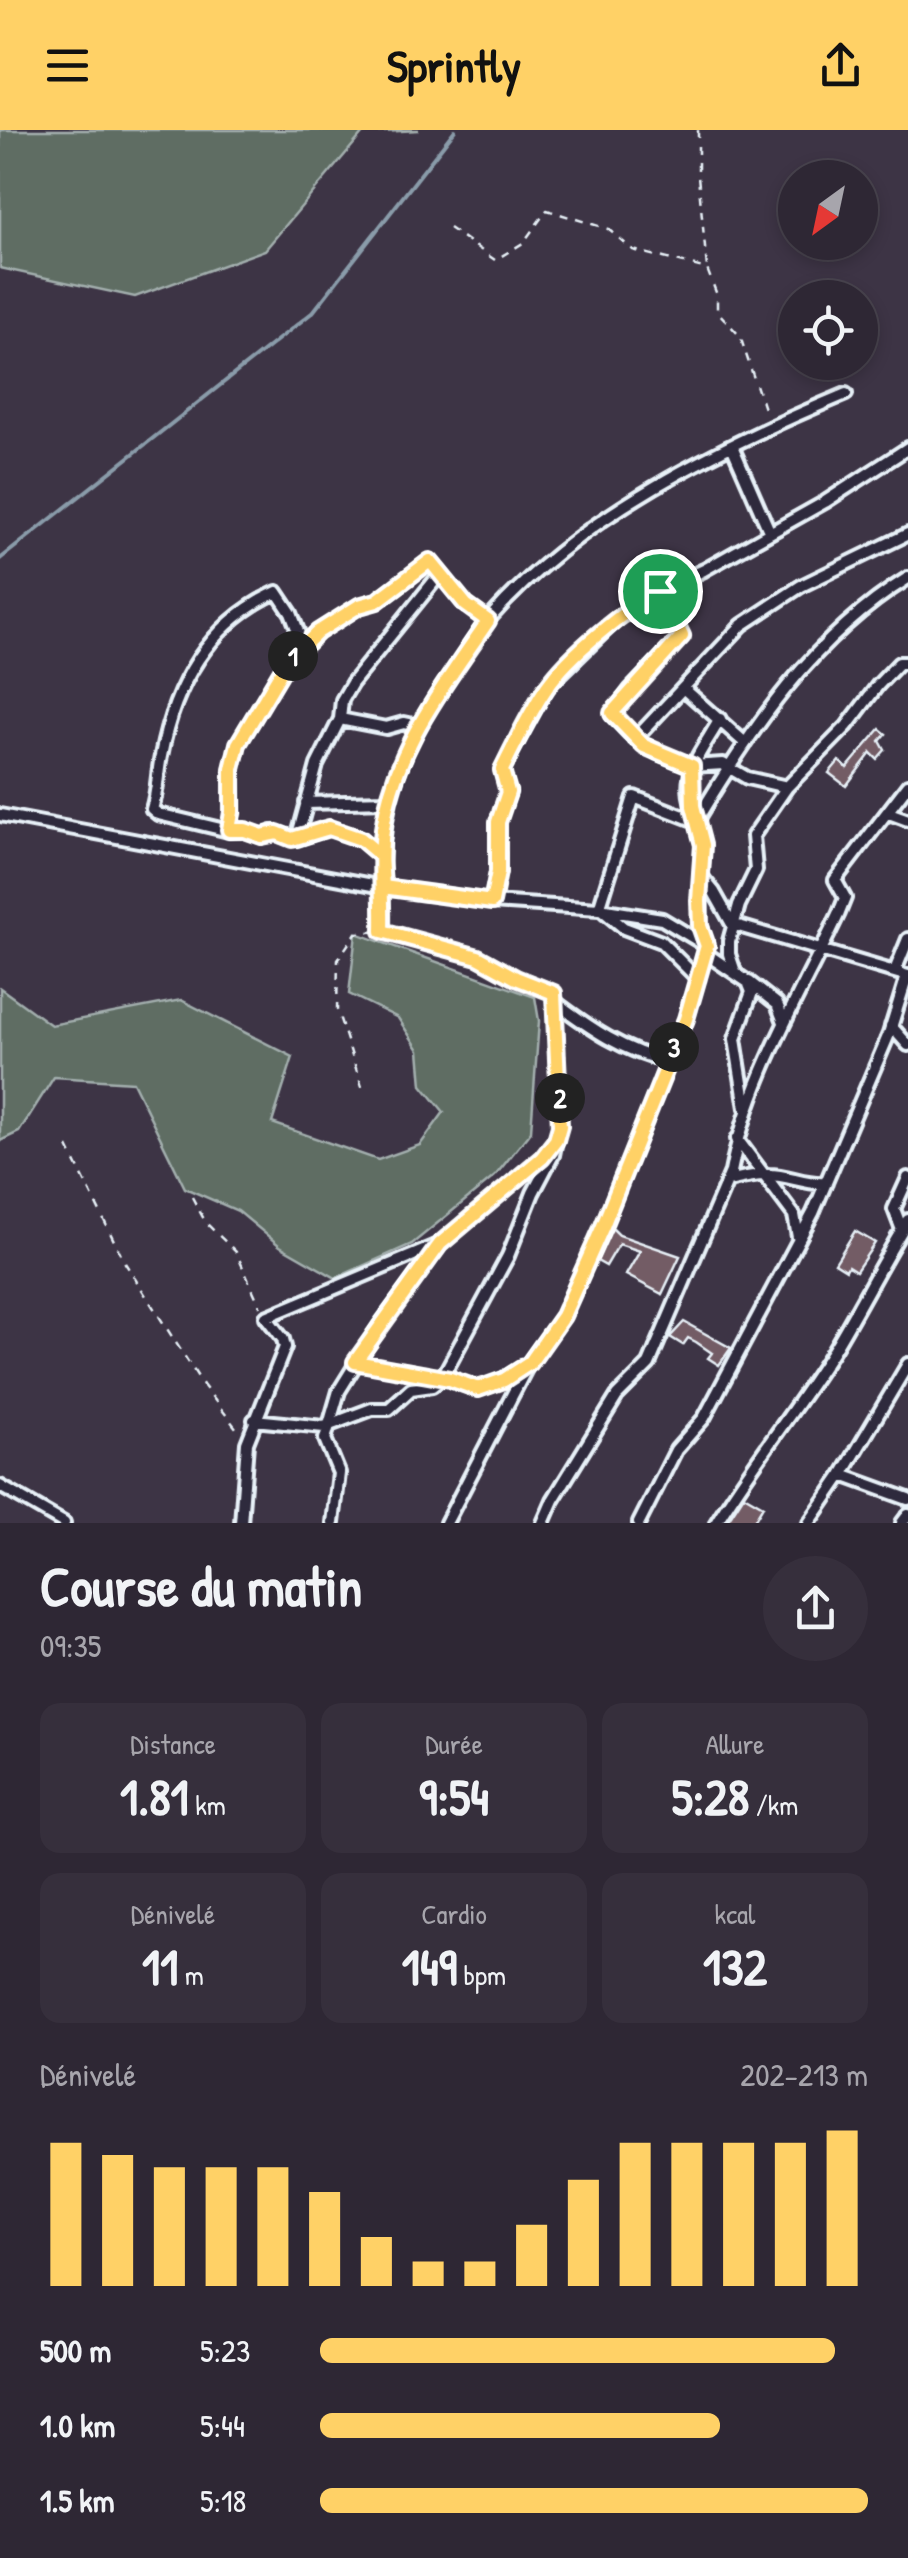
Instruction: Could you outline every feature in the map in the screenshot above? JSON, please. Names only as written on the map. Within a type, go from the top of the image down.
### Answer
[{"type":"street","points":[[383,887],[381,856],[388,802],[418,726],[488,621],[584,534],[769,426],[846,394]]},
{"type":"street","points":[[732,446],[770,533]]},
{"type":"street","points":[[492,902],[498,872],[498,822],[508,792],[502,770],[528,717],[556,676],[618,618],[660,591],[770,533],[908,448]]},
{"type":"street","points":[[635,739],[742,625],[802,586],[908,534]]},
{"type":"street","points":[[229,830],[232,769],[238,744],[269,690],[303,644],[359,606],[377,601],[430,561],[466,605],[488,621]]},
{"type":"street","points":[[297,839],[317,765],[340,719],[342,700],[440,574]]},
{"type":"street","points":[[697,819],[744,742],[790,683],[866,604],[908,578]]},
{"type":"street","points":[[660,591],[682,633],[612,715],[635,739],[658,754],[692,766],[729,767],[746,778],[788,787]]},
{"type":"street","points":[[303,644],[291,614],[275,592],[209,641],[188,675],[168,726],[160,759],[160,786],[152,810],[262,836],[272,832],[297,839],[329,828],[361,839],[381,856]]},
{"type":"street","points":[[734,972],[728,954],[732,924],[756,870],[753,836],[788,787],[847,726],[894,668],[908,663]]},
{"type":"street","points":[[683,688],[744,742]]},
{"type":"street","points":[[446,1523],[530,1363],[563,1316],[669,1062],[698,979],[706,949],[700,926],[703,845],[693,806],[692,766],[720,718]]},
{"type":"street","points":[[340,719],[386,728],[404,722],[418,726]]},
{"type":"street","points":[[544,1523],[552,1500],[617,1396],[649,1364],[728,1181],[746,1110],[845,898],[835,880],[908,784]]},
{"type":"street","points":[[600,909],[634,797],[697,819]]},
{"type":"street","points":[[306,803],[388,802]]},
{"type":"street","points":[[889,813],[908,820]]},
{"type":"street","points":[[0,816],[383,887],[662,919],[777,1004],[784,1022]]},
{"type":"street","points":[[701,876],[732,924],[904,974]]},
{"type":"street","points":[[600,909],[624,928],[661,942],[698,979]]},
{"type":"street","points":[[639,1523],[676,1450],[704,1418],[826,1183],[891,1026],[908,939]]},
{"type":"street","points":[[746,1110],[735,1039],[752,992],[748,982]]},
{"type":"street","points":[[554,1001],[637,1054],[669,1062]]},
{"type":"street","points":[[891,1026],[908,1045]]},
{"type":"street","points":[[737,1139],[794,1215],[798,1237]]},
{"type":"street","points":[[254,1420],[316,1427],[372,1409],[388,1410],[411,1388],[432,1386],[442,1378],[508,1256],[556,1140]]},
{"type":"street","points":[[728,1181],[765,1174],[797,1178],[810,1184],[826,1183]]},
{"type":"street","points":[[716,1523],[739,1483],[780,1432],[834,1349],[905,1225],[894,1208],[908,1178]]},
{"type":"street","points":[[241,1523],[247,1442],[285,1347],[284,1339],[266,1316],[440,1244]]},
{"type":"street","points":[[332,1523],[338,1473],[325,1439],[339,1391],[355,1362],[440,1244]]},
{"type":"street","points":[[355,1362],[442,1378],[478,1389],[504,1380],[530,1363]]},
{"type":"street","points":[[809,1523],[908,1364]]},
{"type":"street","points":[[842,1475],[908,1499]]},
{"type":"street","points":[[0,1486],[64,1523]]},
{"type":"street","points":[[902,1523],[908,1515]]},
{"type":"path","points":[[698,130],[698,176],[708,269],[717,295],[717,311],[740,336],[769,426]]},
{"type":"path","points":[[449,228],[496,260],[523,243],[548,210],[608,229],[633,250],[708,269]]},
{"type":"path","points":[[382,931],[383,887]]},
{"type":"path","points":[[362,1087],[337,1010],[338,958],[356,933],[382,931],[478,957],[554,993],[560,1100],[556,1140]]},
{"type":"path","points":[[68,1147],[125,1263],[203,1385],[247,1442]]},
{"type":"path","points":[[440,1244],[542,1158]]},
{"type":"path","points":[[192,1197],[206,1222],[236,1252],[266,1316]]},
{"type":"green space","points":[[0,130],[419,130],[363,133],[265,250],[135,297],[0,268]]},
{"type":"green space","points":[[356,933],[535,997],[539,1021],[531,1131],[495,1176],[412,1244],[336,1278],[280,1246],[238,1211],[185,1188],[133,1082],[54,1077],[19,1132],[0,1141],[0,988],[51,1025],[181,1000],[293,1057],[272,1123],[378,1160],[420,1145],[444,1112],[422,1085],[419,1050],[398,1018],[349,994]]},
{"type":"building","points":[[880,729],[886,734],[880,741],[885,750],[877,759],[871,753],[846,786],[829,773],[839,761],[847,768]]},
{"type":"building","points":[[612,1228],[619,1235],[680,1256],[662,1294],[626,1275],[640,1251],[619,1244],[606,1266],[597,1261]]},
{"type":"building","points":[[855,1231],[875,1243],[856,1271],[848,1266],[846,1270],[835,1263]]},
{"type":"building","points":[[684,1322],[731,1348],[719,1365],[708,1358],[712,1353],[696,1342],[688,1338],[683,1345],[670,1337]]},
{"type":"building","points":[[744,1495],[763,1506],[753,1523],[726,1523]]},
{"type":"waterway","points":[[0,559],[313,312],[455,130]]},
{"type":"route","points":[[660,591],[618,618],[556,676],[528,717],[502,770],[508,792],[496,834],[498,872],[492,902],[383,887],[381,856],[361,839],[329,828],[297,839],[272,832],[258,836],[245,830],[229,830],[232,769],[238,744],[287,662],[303,644],[359,606],[377,601],[430,561],[457,596],[488,621],[418,726],[394,782],[383,831],[381,856],[382,931],[478,957],[554,993],[560,1126],[556,1140],[542,1158],[440,1244],[355,1362],[450,1379],[478,1389],[504,1380],[530,1363],[563,1316],[686,1019],[707,946],[700,926],[703,845],[693,806],[692,766],[644,746],[612,715],[630,690],[682,636],[660,591]]}]
